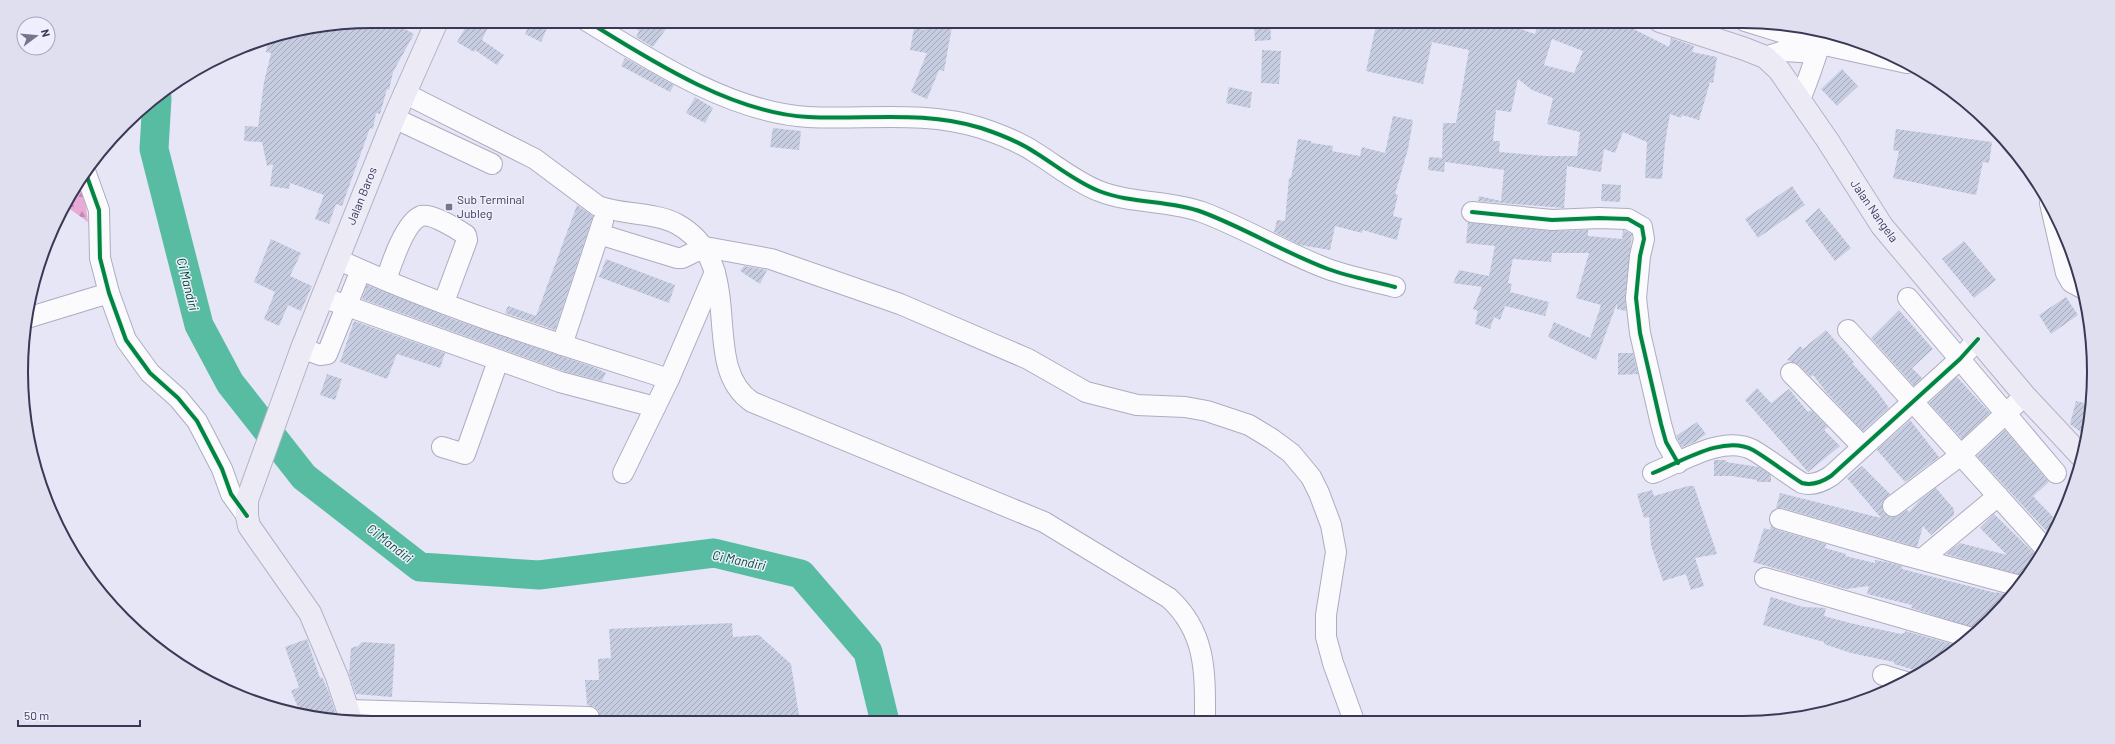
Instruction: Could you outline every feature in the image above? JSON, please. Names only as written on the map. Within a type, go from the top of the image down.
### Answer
[{"type":"main road","name":"Jalan Baros","points":[[247,516],[247,500],[250,490],[302,348],[404,93],[434,28]]},
{"type":"main road","name":"Jalan Nangela","points":[[1682,28],[1726,42],[1765,57],[1779,70],[1800,99],[1882,226],[2025,396],[2077,452]]},
{"type":"main road","points":[[247,516],[249,526],[257,539],[310,613],[337,677],[350,715]]},
{"type":"street","points":[[598,28],[636,51],[709,90],[746,103],[777,112],[806,117],[888,116],[924,118],[950,120],[981,128],[1034,151],[1073,177],[1098,191],[1112,195],[1199,211],[1330,270],[1395,287]]},
{"type":"street","points":[[1775,30],[1820,43],[1882,57]]},
{"type":"street","points":[[1765,57],[1820,43]]},
{"type":"street","points":[[1800,99],[1811,75],[1820,43]]},
{"type":"street","points":[[404,93],[535,159],[553,171],[586,199],[607,209],[662,218],[676,223],[695,236],[705,247],[715,272],[721,303],[728,363],[737,388],[747,399],[792,420],[1044,522],[1169,598],[1182,610],[1191,622],[1200,648],[1205,690],[1205,716]]},
{"type":"street","points":[[394,118],[492,164]]},
{"type":"street","points":[[88,179],[99,210],[100,258],[109,293],[126,340],[150,373],[178,398],[197,421],[222,469],[231,494],[247,516]]},
{"type":"street","points":[[562,345],[607,209]]},
{"type":"street","points":[[1472,212],[1552,220],[1599,218],[1628,219],[1642,227],[1644,239],[1640,256],[1636,298],[1640,333],[1666,442],[1678,463]]},
{"type":"street","points":[[386,280],[398,247],[416,220],[428,216],[446,223],[466,235],[467,240],[444,302]]},
{"type":"street","points":[[2056,229],[2066,273],[2071,282],[2075,284]]},
{"type":"street","points":[[598,234],[677,258],[682,258],[705,247],[770,259],[900,304],[1028,360],[1086,392],[1137,405],[1207,411],[1248,425],[1272,439],[1291,453],[1311,477],[1319,493],[1331,525],[1336,552],[1326,616],[1326,637],[1333,664],[1352,716]]},
{"type":"street","points":[[338,259],[386,280],[562,345],[669,379]]},
{"type":"street","points":[[302,348],[320,355],[326,354],[362,270]]},
{"type":"street","points":[[623,473],[669,379],[715,272]]},
{"type":"street","points":[[33,316],[109,293]]},
{"type":"street","points":[[322,297],[560,382],[655,407]]},
{"type":"street","points":[[1908,298],[2056,473]]},
{"type":"street","points":[[1848,330],[2041,544]]},
{"type":"street","points":[[1653,473],[1714,447],[1744,446],[1802,483],[1807,485],[1822,482],[1831,476],[1960,359],[1978,339]]},
{"type":"street","points":[[442,447],[465,454],[498,360]]},
{"type":"street","points":[[1791,373],[1863,447]]},
{"type":"street","points":[[1893,506],[1961,455],[2025,396]]},
{"type":"street","points":[[1922,559],[1998,496]]},
{"type":"street","points":[[1780,519],[2013,584]]},
{"type":"street","points":[[1765,578],[1964,636]]},
{"type":"street","points":[[1883,675],[1898,679]]},
{"type":"street","points":[[350,715],[470,716]]},
{"type":"green space","points":[[83,186],[88,222],[69,209]]},
{"type":"building","points":[[372,28],[403,28],[414,34],[393,72],[389,90],[387,89],[380,114],[376,113],[373,129],[370,128],[342,206],[336,204],[329,224],[315,219],[324,195],[290,183],[289,189],[270,186],[273,164],[267,166],[262,142],[244,141],[245,126],[258,127],[264,82],[271,53],[266,52],[267,44],[327,31]]},
{"type":"building","points":[[465,28],[488,28],[482,40],[504,55],[497,65],[475,50],[474,52],[457,42]]},
{"type":"building","points":[[528,28],[547,28],[541,42],[525,34]]},
{"type":"building","points":[[635,28],[667,28],[653,47],[636,37],[639,31]]},
{"type":"building","points":[[914,28],[925,30],[926,28],[952,28],[944,71],[939,70],[927,99],[911,92],[927,53],[910,50]]},
{"type":"building","points":[[1254,28],[1270,28],[1271,40],[1255,41]]},
{"type":"building","points":[[1375,28],[1518,28],[1535,34],[1537,28],[1632,28],[1669,47],[1671,38],[1694,46],[1692,52],[1717,57],[1713,83],[1710,82],[1699,120],[1682,115],[1681,118],[1670,114],[1665,143],[1662,179],[1645,178],[1647,142],[1623,132],[1615,153],[1604,149],[1601,172],[1567,166],[1564,208],[1478,201],[1479,196],[1501,201],[1504,170],[1445,162],[1444,172],[1428,170],[1429,157],[1442,158],[1443,123],[1456,123],[1469,50],[1432,42],[1423,84],[1366,71]],"holes":[[[1552,39],[1583,51],[1574,73],[1544,65]],[[1518,79],[1532,90],[1553,98],[1547,124],[1580,132],[1577,156],[1546,156],[1499,152],[1500,141],[1493,141],[1496,110],[1511,112]]]},
{"type":"building","points":[[1262,50],[1281,51],[1279,84],[1261,83]]},
{"type":"building","points":[[625,58],[674,85],[670,92],[621,66]]},
{"type":"building","points":[[1842,69],[1858,86],[1837,106],[1821,89]]},
{"type":"building","points":[[1229,87],[1252,92],[1250,108],[1226,103]]},
{"type":"building","points":[[695,97],[713,108],[705,123],[686,113]]},
{"type":"building","points":[[1393,116],[1413,120],[1408,149],[1395,194],[1398,195],[1393,216],[1402,218],[1397,240],[1363,230],[1362,233],[1335,226],[1330,250],[1300,245],[1274,232],[1277,220],[1285,221],[1289,178],[1291,178],[1298,139],[1311,141],[1311,143],[1333,146],[1332,151],[1360,156],[1362,147],[1385,153]]},
{"type":"building","points":[[773,128],[801,131],[799,150],[770,147]]},
{"type":"building","points":[[1896,129],[1992,142],[1989,163],[1983,162],[1976,195],[1893,178],[1899,151],[1893,150]]},
{"type":"building","points":[[1602,184],[1621,185],[1620,202],[1601,201]]},
{"type":"building","points":[[1792,186],[1805,205],[1758,238],[1745,219]]},
{"type":"building","points":[[577,205],[593,216],[555,330],[505,313],[508,306],[536,316]]},
{"type":"building","points":[[1819,208],[1851,248],[1835,261],[1805,221]]},
{"type":"building","points":[[1468,222],[1551,231],[1588,230],[1588,236],[1622,239],[1623,230],[1632,234],[1625,297],[1626,311],[1617,309],[1617,303],[1596,360],[1548,337],[1554,322],[1590,338],[1601,305],[1576,298],[1589,253],[1552,253],[1551,262],[1513,259],[1508,283],[1512,284],[1510,292],[1549,302],[1545,316],[1505,306],[1500,320],[1494,317],[1490,329],[1475,324],[1478,311],[1473,309],[1482,287],[1453,283],[1459,270],[1489,276],[1495,246],[1466,243]]},
{"type":"building","points":[[271,239],[301,253],[290,276],[312,286],[301,311],[288,305],[279,326],[264,319],[275,292],[254,282]]},
{"type":"building","points":[[1964,241],[1996,280],[1974,298],[1942,259]]},
{"type":"building","points":[[606,259],[675,285],[669,303],[599,277]]},
{"type":"building","points":[[744,266],[767,270],[760,284],[740,271]]},
{"type":"building","points":[[367,285],[455,320],[596,368],[606,373],[602,381],[563,371],[362,299]]},
{"type":"building","points":[[2066,297],[2078,315],[2051,334],[2039,315]]},
{"type":"building","points":[[1899,310],[1933,349],[1912,368],[1922,378],[1914,386],[1871,338]]},
{"type":"building","points":[[354,321],[445,353],[440,368],[397,354],[387,379],[340,362]]},
{"type":"building","points":[[1826,330],[1854,362],[1852,363],[1877,391],[1889,408],[1863,431],[1827,393],[1813,375],[1811,377],[1799,365],[1787,360],[1800,346],[1803,349]]},
{"type":"building","points":[[1618,353],[1633,353],[1638,374],[1618,375]]},
{"type":"building","points":[[327,374],[342,379],[335,400],[320,395]]},
{"type":"building","points":[[1957,377],[1990,413],[1962,439],[1929,403]]},
{"type":"building","points":[[1757,388],[1771,403],[1789,389],[1808,412],[1811,410],[1828,427],[1824,430],[1840,446],[1808,472],[1745,400]]},
{"type":"building","points":[[2076,401],[2085,403],[2081,432],[2070,424]]},
{"type":"building","points":[[1910,420],[1939,457],[1905,482],[1877,450]]},
{"type":"building","points":[[1697,422],[1706,434],[1695,442],[1682,447],[1676,436]]},
{"type":"building","points":[[2005,430],[2049,482],[2033,496],[2055,518],[2047,532],[1977,456]]},
{"type":"building","points":[[1714,460],[1726,460],[1726,462],[1759,467],[1771,475],[1771,482],[1757,482],[1757,480],[1732,476],[1714,476]]},
{"type":"building","points":[[1862,466],[1890,494],[1883,501],[1882,507],[1884,513],[1888,516],[1895,517],[1907,510],[1909,512],[1920,500],[1936,488],[1954,509],[1954,515],[1931,535],[1923,526],[1917,547],[1783,508],[1776,508],[1780,493],[1881,518],[1847,478]]},
{"type":"building","points":[[1688,486],[1694,486],[1717,554],[1695,558],[1704,586],[1691,590],[1686,574],[1663,581],[1651,545],[1649,517],[1644,518],[1637,494],[1652,490],[1654,496]]},
{"type":"building","points":[[1994,514],[2035,554],[2020,575],[1946,554],[1960,543],[2007,555],[1980,528]]},
{"type":"building","points":[[1771,526],[1777,530],[1826,544],[1825,548],[1846,554],[1845,556],[1875,563],[1875,560],[1886,562],[1902,566],[1902,569],[2006,594],[1973,628],[1911,608],[1912,605],[1867,594],[1869,586],[1846,589],[1753,562],[1764,528],[1770,530]]},
{"type":"building","points":[[1771,597],[1803,607],[1826,608],[1824,616],[1850,623],[1901,634],[1905,633],[1905,631],[1953,644],[1915,670],[1894,664],[1894,662],[1851,653],[1824,644],[1824,642],[1763,625]]},
{"type":"building","points":[[732,623],[733,637],[759,635],[791,664],[799,716],[599,716],[599,711],[595,707],[587,705],[585,680],[599,680],[598,659],[611,658],[609,629]]},
{"type":"building","points":[[307,639],[320,678],[322,677],[336,714],[298,707],[291,691],[299,687],[285,647]]},
{"type":"building","points":[[362,642],[395,644],[392,697],[356,694],[349,674],[351,648],[358,646]]},
{"type":"waterway","name":"Ci Mandiri","points":[[157,104],[154,149],[199,325],[230,383],[304,477],[420,567],[539,575],[714,553],[801,574],[868,652],[884,716]]},
{"type":"cycle path","points":[[598,28],[637,52],[693,82],[750,106],[779,113],[808,117],[917,117],[960,122],[981,128],[1023,145],[1074,178],[1099,191],[1124,198],[1177,205],[1202,212],[1234,225],[1312,263],[1353,277],[1395,287]]},
{"type":"cycle path","points":[[88,179],[99,210],[100,258],[109,293],[126,340],[150,373],[178,398],[197,421],[222,469],[231,494],[247,516]]},
{"type":"cycle path","points":[[1472,212],[1552,220],[1599,218],[1628,219],[1642,227],[1644,239],[1640,256],[1636,298],[1640,333],[1666,442],[1678,463]]},
{"type":"cycle path","points":[[1653,473],[1703,451],[1729,445],[1742,446],[1753,450],[1802,483],[1814,484],[1821,482],[1831,476],[1960,359],[1978,339]]},
{"type":"place","name":"Sub Terminal Jubleg","points":[[449,207]]}]
